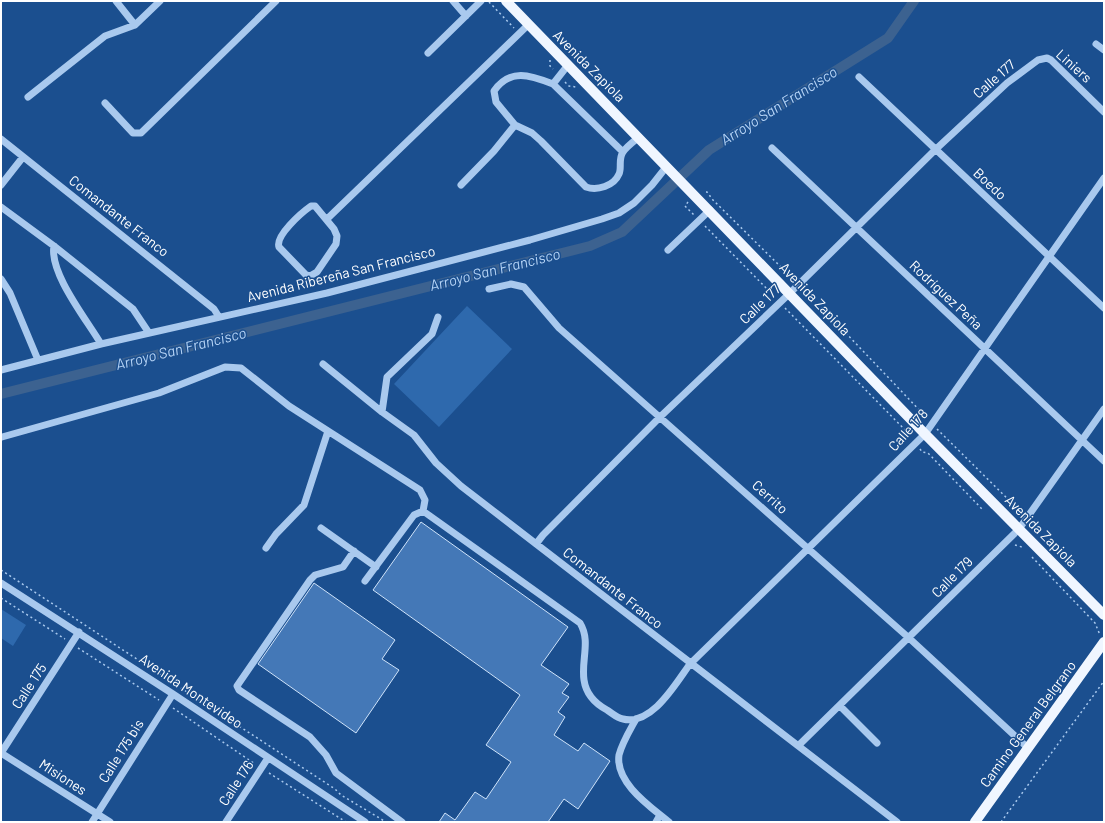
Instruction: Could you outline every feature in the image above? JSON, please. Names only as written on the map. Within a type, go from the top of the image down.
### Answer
[{"type":"main road","name":"Avenida Zapiola","points":[[506,1],[670,169],[689,194],[710,210],[925,434],[1104,615]]},
{"type":"main road","name":"Camino General Belgrano","points":[[975,822],[1104,642]]},
{"type":"street","points":[[116,1],[135,25]]},
{"type":"street","points":[[28,97],[105,36],[135,25],[160,1]]},
{"type":"street","points":[[106,104],[133,132],[141,133],[276,1]]},
{"type":"street","points":[[453,1],[466,16]]},
{"type":"street","points":[[428,53],[481,1]]},
{"type":"street","points":[[327,219],[528,25]]},
{"type":"street","points":[[1096,44],[1104,50]]},
{"type":"street","name":"Liniers","points":[[1043,57],[1051,60],[1104,112]]},
{"type":"street","name":"Calle 177","points":[[536,544],[543,535],[660,417],[780,303],[934,150],[1008,83],[1043,57]]},
{"type":"street","points":[[553,84],[568,66]]},
{"type":"street","points":[[623,152],[553,84],[534,77],[523,76],[507,78],[499,83],[494,91],[496,102],[515,125],[532,133],[586,187],[592,189],[604,187],[616,178],[619,174],[623,152],[639,137]]},
{"type":"street","name":"Boedo","points":[[859,77],[934,150],[1104,308]]},
{"type":"street","points":[[461,185],[494,151],[515,125]]},
{"type":"street","name":"Comandante Franco","points":[[1,139],[214,309],[219,317]]},
{"type":"street","name":"Rodríguez Peña","points":[[772,148],[855,228],[1104,460]]},
{"type":"street","points":[[1,185],[23,158]]},
{"type":"street","name":"Avenida Ribereña San Francisco","points":[[1,370],[101,344],[327,293],[530,240],[602,219],[619,213],[634,202],[670,169]]},
{"type":"street","name":"Calle 178","points":[[636,719],[646,715],[660,704],[690,664],[925,434],[1104,178]]},
{"type":"street","points":[[311,206],[315,206],[327,219],[337,236],[336,244],[317,272],[310,276],[306,275],[279,247],[278,239],[311,206]]},
{"type":"street","points":[[1,208],[54,246],[133,309],[149,333]]},
{"type":"street","points":[[668,250],[710,210]]},
{"type":"street","points":[[54,246],[53,258],[72,300],[101,344]]},
{"type":"street","points":[[1,279],[10,293],[38,360]]},
{"type":"street","name":"Cerrito","points":[[489,289],[515,284],[524,287],[559,328],[909,638],[1028,748]]},
{"type":"street","points":[[382,412],[387,377],[432,334],[438,316]]},
{"type":"street","name":"Comandante Franco","points":[[323,364],[382,412],[414,434],[436,463],[461,486],[690,664],[897,822]]},
{"type":"street","points":[[2,437],[159,393],[225,367],[241,368],[290,406],[420,490],[425,500],[423,511]]},
{"type":"street","name":"Calle 179","points":[[799,746],[1019,529],[1104,409]]},
{"type":"street","points":[[266,548],[276,534],[304,505],[328,431]]},
{"type":"street","points":[[365,581],[414,515],[423,511]]},
{"type":"street","points":[[423,511],[580,623],[586,636],[583,672],[588,693],[601,707],[622,719],[636,719]]},
{"type":"street","points":[[321,528],[376,567]]},
{"type":"street","points":[[354,551],[343,567],[315,575],[310,580],[237,686],[239,690],[310,738],[326,755],[336,773],[402,822]]},
{"type":"street","name":"Avenida Montevideo","points":[[1,583],[79,632],[364,822]]},
{"type":"street","name":"Calle 175","points":[[1,753],[79,632]]},
{"type":"street","name":"Calle 175 bis","points":[[92,822],[173,694]]},
{"type":"street","points":[[840,706],[877,744]]},
{"type":"street","points":[[636,719],[622,747],[619,756],[619,766],[629,786],[636,794],[669,822]]},
{"type":"street","name":"Misiones","points":[[1,753],[110,822]]},
{"type":"street","name":"Calle 176","points":[[226,822],[268,758]]},
{"type":"street","points":[[656,822],[660,815]]},
{"type":"path","points":[[702,194],[707,192],[786,272],[800,283]]},
{"type":"path","points":[[689,194],[689,201],[685,206],[908,433],[922,452],[928,453],[982,509],[986,506]]},
{"type":"path","points":[[816,308],[821,307],[1018,510],[1034,521],[1034,529],[1041,536]]},
{"type":"path","points":[[1009,539],[1015,546],[1021,546],[1026,552]]},
{"type":"path","points":[[1032,557],[1095,623],[1098,633],[1104,639]]},
{"type":"path","points":[[1,570],[335,789],[341,795],[386,822]]},
{"type":"path","points":[[1,598],[346,822]]},
{"type":"path","points":[[1002,822],[1104,681]]},
{"type":"shaded area","points":[[467,306],[512,349],[439,427],[394,384]]},
{"type":"shaded area","points":[[1,609],[26,625],[13,646],[1,638]]},
{"type":"building","points":[[421,522],[568,627],[541,665],[569,684],[562,693],[569,697],[558,712],[565,717],[554,735],[578,751],[584,743],[610,761],[578,809],[564,799],[548,822],[439,822],[445,813],[455,820],[475,792],[486,799],[511,762],[486,745],[520,695],[373,590]]},
{"type":"building","points":[[314,583],[395,640],[382,659],[399,670],[356,733],[258,664]]},
{"type":"waterway","name":"Arroyo San Francisco","points":[[1,394],[590,246],[622,232],[709,150],[888,38],[914,1]]}]
